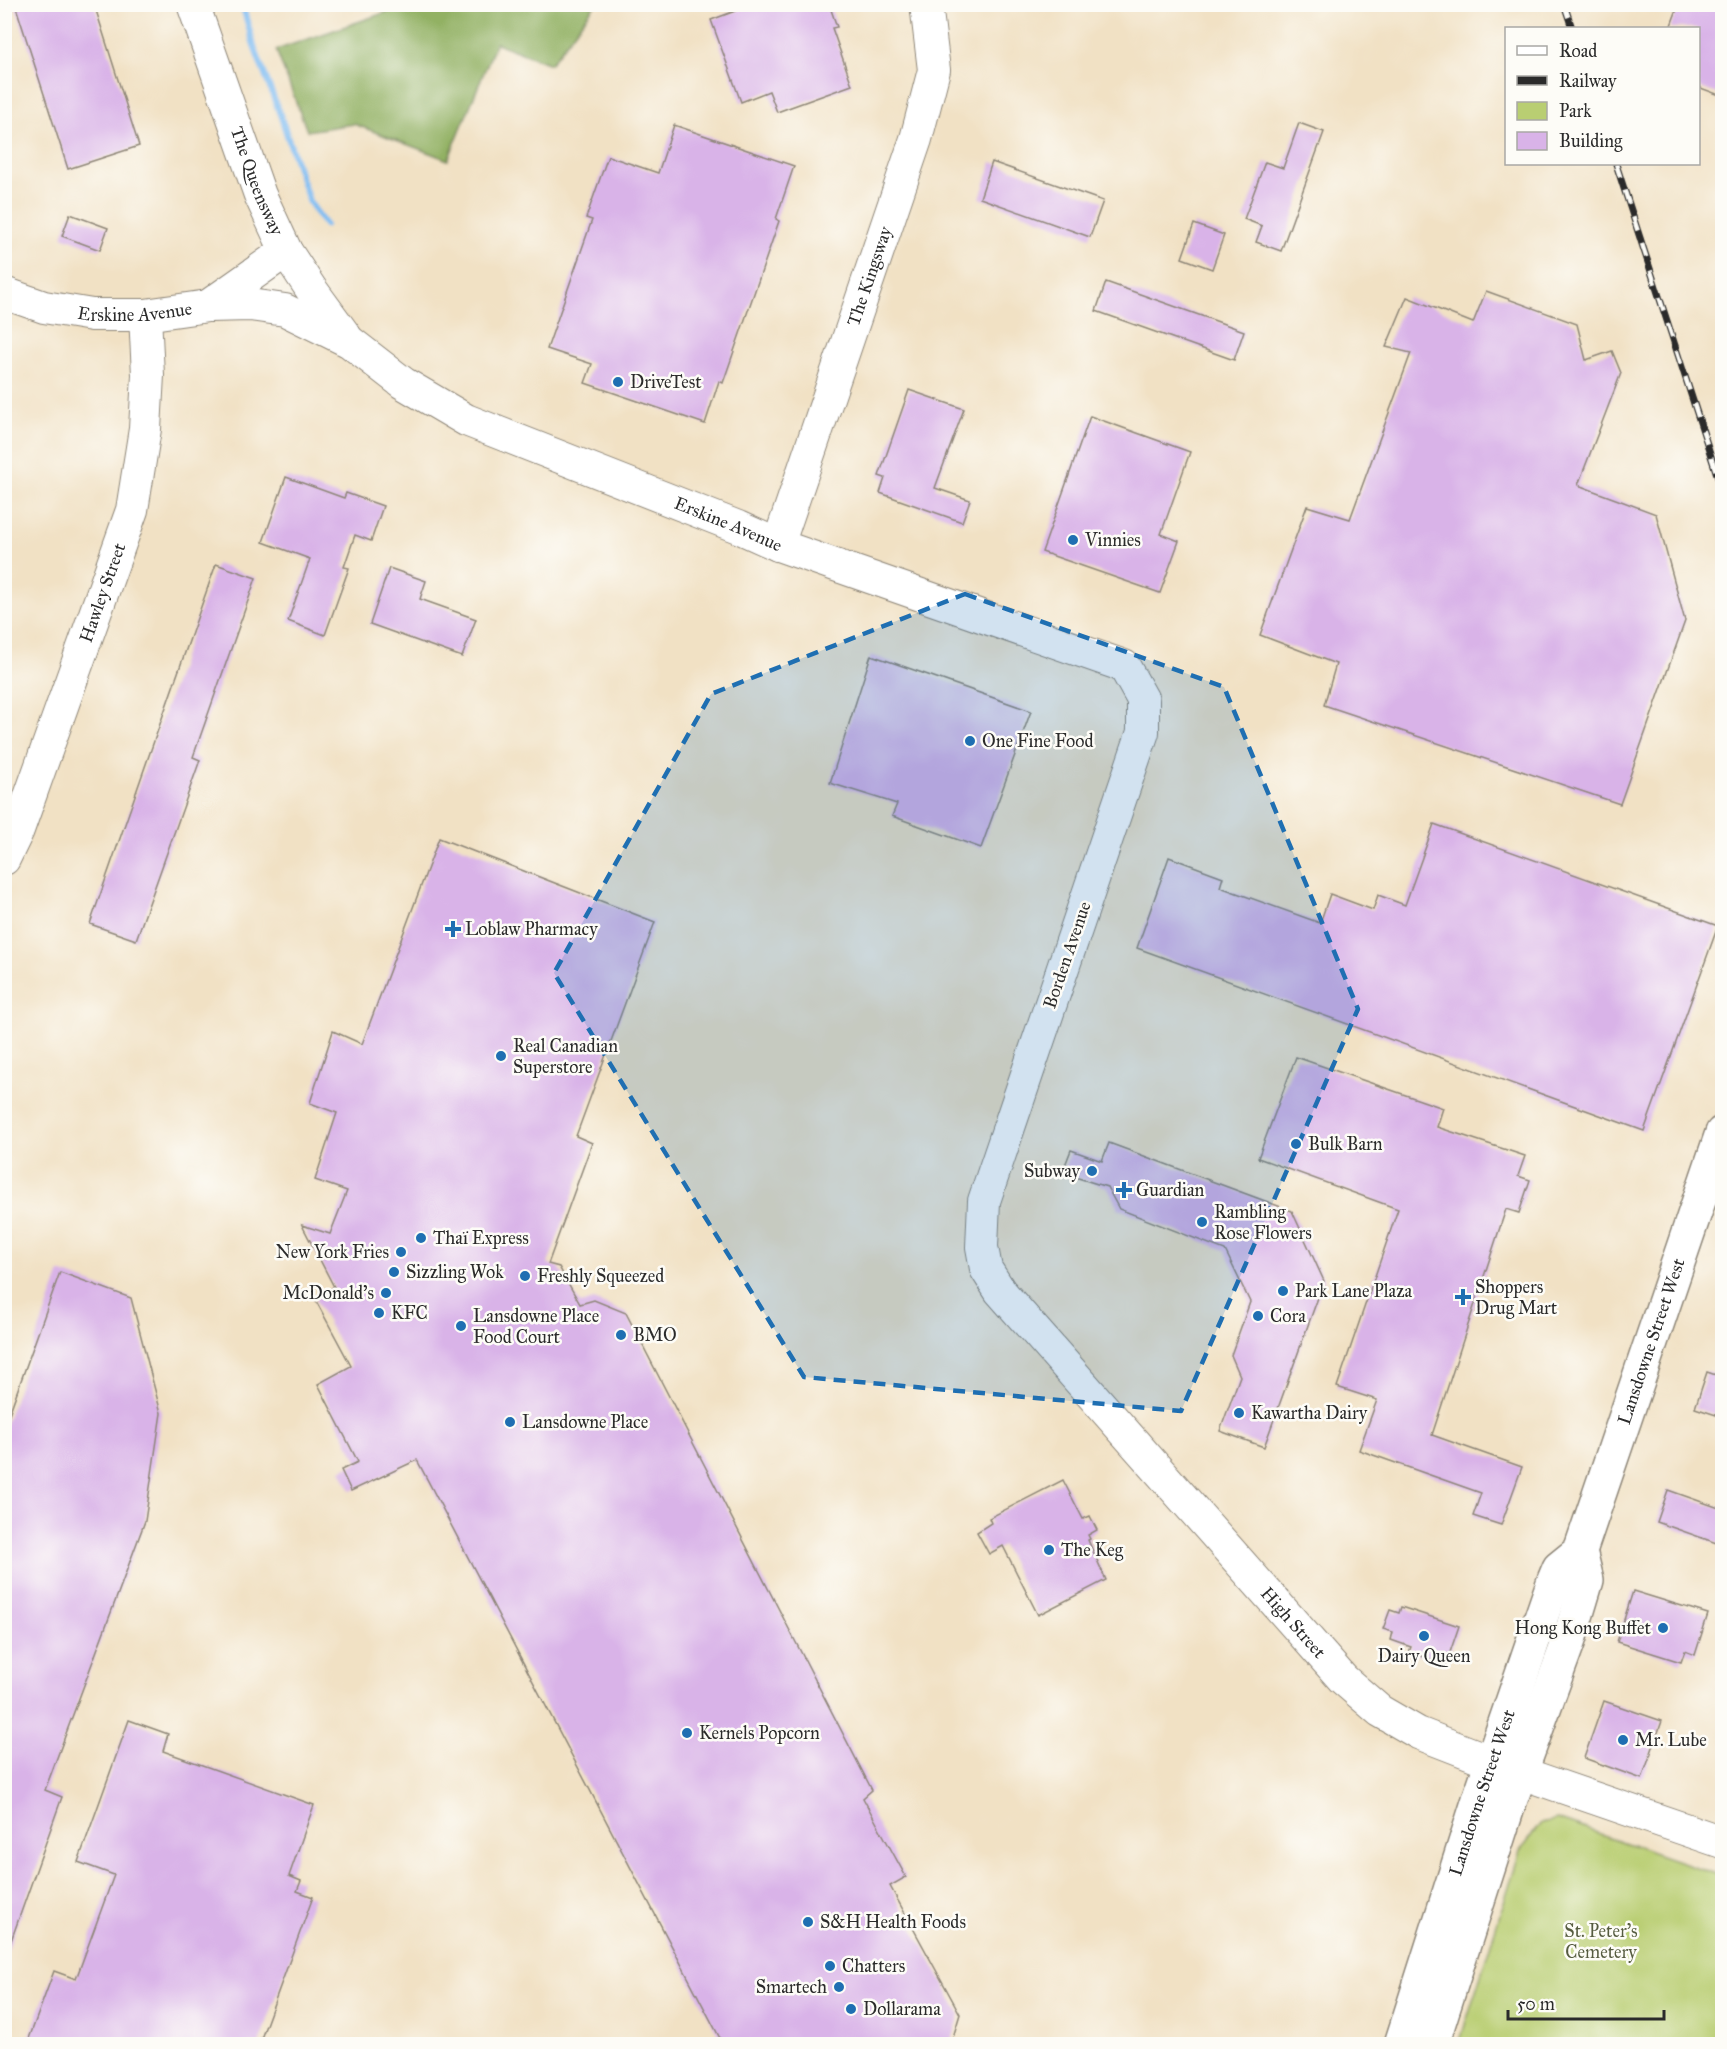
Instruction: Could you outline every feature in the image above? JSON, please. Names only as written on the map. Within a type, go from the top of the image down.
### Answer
[{"type":"main road","name":"Lansdowne Street West","points":[[1401,2044],[1507,1767],[1569,1640],[1587,1580],[1580,1551],[1722,1133]]},
{"type":"main road","name":"Lansdowne Street West","points":[[1432,2044],[1508,1807],[1507,1767]]},
{"type":"street","name":"The Queensway","points":[[193,4],[260,195],[286,252],[350,342]]},
{"type":"street","name":"The Kingsway","points":[[778,545],[916,139],[934,70],[926,4]]},
{"type":"street","name":"Erskine Avenue","points":[[4,293],[44,307],[92,315],[145,315],[208,306],[286,252]]},
{"type":"street","points":[[208,306],[250,305],[285,310],[350,342]]},
{"type":"street","name":"Hawley Street","points":[[4,859],[18,830],[132,510],[145,429],[148,375],[145,315]]},
{"type":"street","name":"Erskine Avenue","points":[[350,342],[403,383],[466,420],[738,527],[778,545],[1124,666]]},
{"type":"street","name":"Borden Avenue","points":[[982,1247],[984,1201],[1143,732],[1143,700],[1124,666]]},
{"type":"street","name":"High Street","points":[[982,1247],[986,1269],[1000,1292],[1343,1679],[1380,1711],[1418,1733],[1507,1767],[1722,1842]]},
{"type":"highlighted area","points":[[965,594],[1224,687],[1358,1009],[1181,1411],[804,1377],[554,973],[711,694]]},
{"type":"green space","points":[[410,4],[595,5],[550,64],[496,43],[448,160],[354,124],[307,131],[276,50]]},
{"type":"green space","name":"St. Peter's Cemetery","points":[[1557,1819],[1722,1876],[1722,2044],[1459,2044],[1520,1851],[1541,1823]]},
{"type":"building","points":[[15,4],[94,4],[139,146],[68,169]]},
{"type":"building","points":[[754,4],[829,4],[837,27],[832,28],[852,85],[777,112],[769,91],[741,102],[711,20]]},
{"type":"building","points":[[1679,4],[1722,4],[1722,96],[1700,88],[1700,27],[1670,27]]},
{"type":"building","points":[[1299,123],[1324,132],[1281,251],[1256,242],[1262,226],[1244,219],[1265,162],[1283,168]]},
{"type":"building","points":[[674,125],[794,166],[776,219],[779,221],[723,383],[719,381],[705,424],[585,383],[592,364],[547,349],[592,220],[586,218],[608,156],[658,173]]},
{"type":"building","points":[[992,162],[1103,201],[1090,237],[980,198]]},
{"type":"building","points":[[70,214],[108,228],[100,250],[62,236]]},
{"type":"building","points":[[1194,224],[1224,235],[1212,269],[1182,258]]},
{"type":"building","points":[[1106,282],[1244,331],[1234,360],[1096,311]]},
{"type":"building","points":[[1486,291],[1577,324],[1586,360],[1612,351],[1621,373],[1578,485],[1656,514],[1685,621],[1620,804],[1324,705],[1336,664],[1260,635],[1307,506],[1350,519],[1411,353],[1386,347],[1407,297],[1473,323]]},
{"type":"building","points":[[909,390],[964,409],[935,488],[970,500],[962,522],[880,493],[885,478],[879,476]]},
{"type":"building","points":[[1090,416],[1190,452],[1161,534],[1179,541],[1160,593],[1042,552]]},
{"type":"building","points":[[286,477],[344,498],[346,493],[383,506],[371,541],[355,535],[344,567],[349,568],[325,635],[288,621],[310,559],[263,542]]},
{"type":"building","points":[[216,564],[256,578],[193,757],[200,760],[136,940],[90,924]]},
{"type":"building","points":[[389,568],[426,581],[420,599],[476,619],[462,657],[370,624]]},
{"type":"building","points":[[871,655],[1031,711],[981,848],[892,816],[897,804],[830,783]]},
{"type":"building","points":[[1434,824],[1718,926],[1644,1131],[1137,948],[1169,857],[1223,877],[1220,887],[1320,923],[1330,894],[1373,910],[1378,895],[1405,905]]},
{"type":"building","name":"Lansdowne Place","points":[[439,838],[655,922],[576,1136],[592,1143],[548,1264],[559,1267],[580,1304],[594,1300],[626,1313],[872,1790],[863,1798],[906,1877],[890,1886],[960,2014],[951,2044],[723,2044],[417,1460],[351,1491],[341,1470],[358,1462],[318,1384],[351,1366],[315,1299],[334,1287],[302,1225],[330,1234],[347,1191],[315,1180],[337,1113],[310,1103],[333,1031],[362,1044]]},
{"type":"building","points":[[1296,1057],[1443,1108],[1437,1127],[1525,1156],[1518,1176],[1530,1180],[1519,1213],[1506,1209],[1432,1435],[1522,1467],[1501,1525],[1473,1516],[1481,1493],[1359,1450],[1377,1400],[1337,1387],[1398,1209],[1258,1158]]},
{"type":"building","name":"Park Lane Plaza","points":[[1109,1143],[1292,1211],[1324,1281],[1264,1447],[1220,1431],[1240,1376],[1231,1355],[1250,1302],[1225,1250],[1119,1209],[1107,1187],[1062,1173],[1071,1150],[1102,1161]]},
{"type":"building","points":[[60,1272],[131,1298],[161,1413],[145,1521],[45,1790],[62,1797],[7,1952],[4,1951],[4,1428]]},
{"type":"building","points":[[1707,1372],[1722,1377],[1722,1417],[1695,1408]]},
{"type":"building","name":"The Keg","points":[[1063,1480],[1083,1519],[1090,1516],[1097,1530],[1088,1535],[1090,1539],[1088,1540],[1106,1580],[1038,1615],[1003,1546],[989,1554],[977,1532],[991,1523],[989,1518]]},
{"type":"building","points":[[1668,1490],[1722,1509],[1722,1545],[1657,1522]]},
{"type":"building","name":"Hong Kong Buffet","points":[[1633,1591],[1708,1614],[1695,1655],[1685,1651],[1681,1662],[1617,1642]]},
{"type":"building","name":"Dairy Queen","points":[[1401,1607],[1459,1626],[1446,1664],[1409,1652],[1411,1647],[1391,1640],[1393,1632],[1383,1629],[1390,1610],[1399,1613]]},
{"type":"building","name":"Mr. Lube","points":[[1604,1701],[1662,1721],[1642,1779],[1584,1758]]},
{"type":"building","points":[[129,1720],[168,1734],[163,1751],[314,1805],[289,1876],[301,1881],[297,1891],[313,1897],[259,2044],[27,2044],[54,1971],[76,1979],[114,1875],[78,1862]]},
{"type":"waterway","points":[[242,4],[255,49],[309,201],[325,225]]},
{"type":"railway","points":[[1564,4],[1572,27]]},
{"type":"railway","points":[[1616,165],[1722,490]]},
{"type":"place","name":"DriveTest","points":[[618,382]]},
{"type":"place","name":"Vinnies","points":[[1073,540]]},
{"type":"place","name":"One Fine Food","points":[[970,741]]},
{"type":"place","name":"Loblaw Pharmacy","points":[[453,929]]},
{"type":"place","name":"Real Canadian Superstore","points":[[501,1056]]},
{"type":"place","name":"Bulk Barn","points":[[1296,1144]]},
{"type":"place","name":"Subway","points":[[1092,1171]]},
{"type":"place","name":"Guardian","points":[[1124,1190]]},
{"type":"place","name":"Rambling Rose Flowers","points":[[1202,1222]]},
{"type":"place","name":"Thaï Express","points":[[421,1238]]},
{"type":"place","name":"New York Fries","points":[[401,1252]]},
{"type":"place","name":"Sizzling Wok","points":[[394,1272]]},
{"type":"place","name":"Freshly Squeezed","points":[[525,1276]]},
{"type":"place","name":"Park Lane Plaza","points":[[1283,1291]]},
{"type":"place","name":"McDonald's","points":[[386,1293]]},
{"type":"place","name":"Shoppers Drug Mart","points":[[1463,1297]]},
{"type":"place","name":"KFC","points":[[379,1313]]},
{"type":"place","name":"Cora","points":[[1258,1316]]},
{"type":"place","name":"Lansdowne Place Food Court","points":[[461,1326]]},
{"type":"place","name":"BMO","points":[[621,1335]]},
{"type":"place","name":"Kawartha Dairy","points":[[1239,1413]]},
{"type":"place","name":"Lansdowne Place","points":[[510,1422]]},
{"type":"place","name":"The Keg","points":[[1049,1550]]},
{"type":"place","name":"Hong Kong Buffet","points":[[1663,1628]]},
{"type":"place","name":"Dairy Queen","points":[[1424,1636]]},
{"type":"place","name":"Kernels Popcorn","points":[[687,1733]]},
{"type":"place","name":"Mr. Lube","points":[[1623,1740]]},
{"type":"place","name":"S&H Health Foods","points":[[808,1922]]},
{"type":"place","name":"Chatters","points":[[830,1966]]},
{"type":"place","name":"Smartech","points":[[839,1987]]},
{"type":"place","name":"Dollarama","points":[[851,2009]]}]
